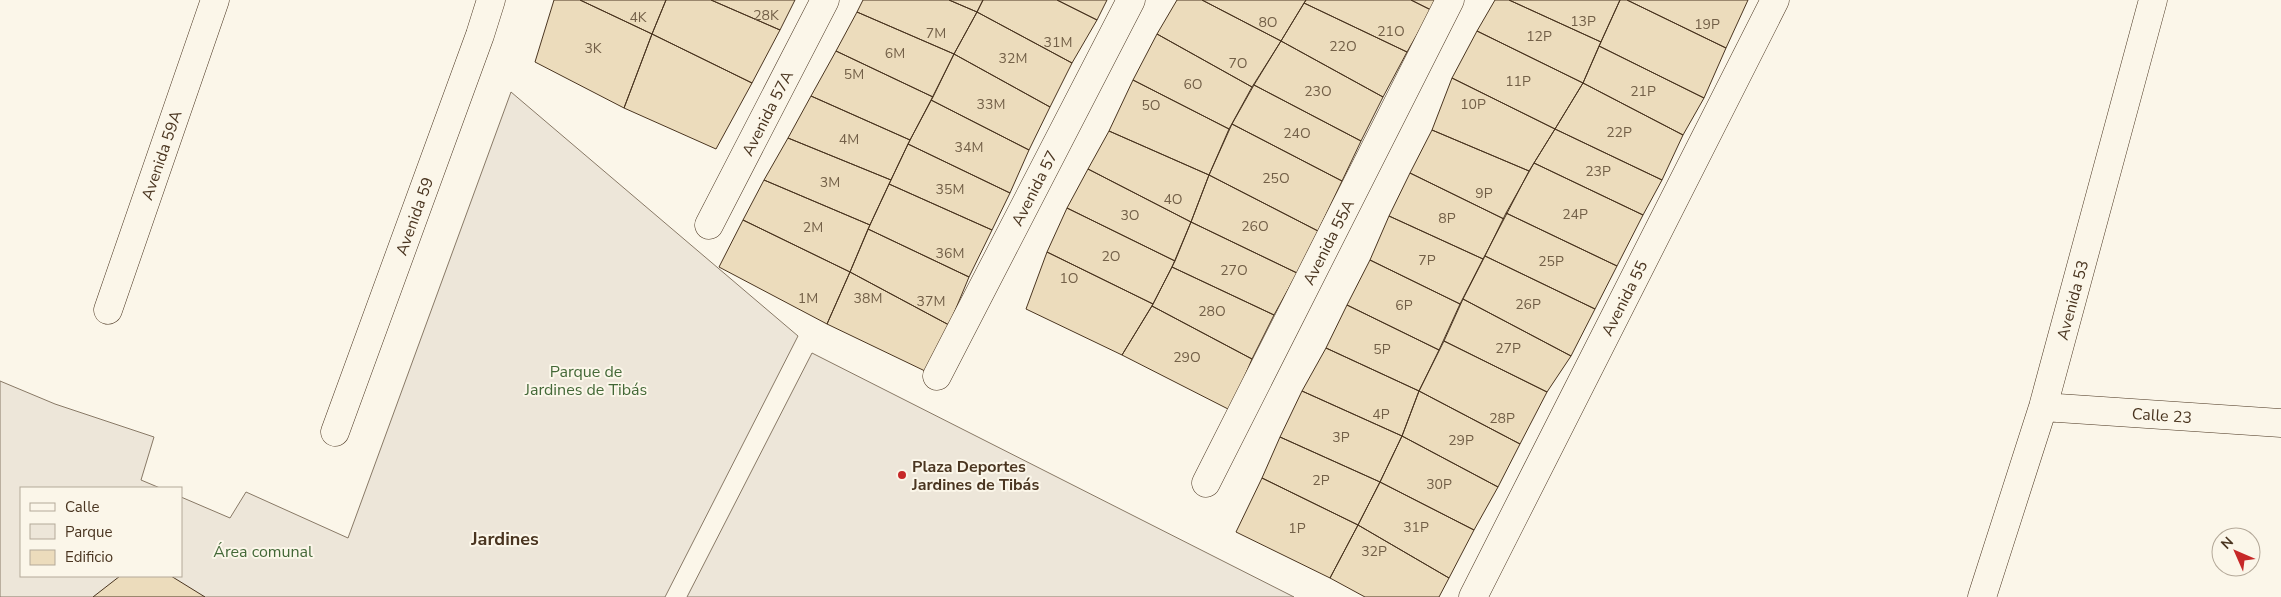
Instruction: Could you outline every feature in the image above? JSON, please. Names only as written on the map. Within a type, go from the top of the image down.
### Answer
[{"type":"street","name":"Avenida 59A","points":[[108,310],[215,0]]},
{"type":"street","name":"Avenida 59","points":[[335,432],[480,35],[491,0]]},
{"type":"street","name":"Avenida 57A","points":[[709,225],[825,0]]},
{"type":"street","name":"Avenida 57","points":[[937,376],[1131,0]]},
{"type":"street","name":"Avenida 55A","points":[[1206,483],[1450,0]]},
{"type":"street","name":"Avenida 55","points":[[1473,597],[1775,0]]},
{"type":"street","name":"Avenida 53","points":[[1982,597],[2043,407],[2153,0]]},
{"type":"street","name":"Calle 23","points":[[2043,407],[2281,423]]},
{"type":"green space","name":"Parque de Jardines de Tibás","points":[[511,92],[798,336],[665,597],[0,597],[0,381],[55,404],[154,437],[141,480],[158,487],[20,487],[20,577],[182,577],[182,497],[230,518],[246,492],[348,538]]},
{"type":"green space","name":"Plaza Deportes Jardines de Tibás","points":[[812,353],[1294,597],[687,597]]},
{"type":"building","points":[[554,0],[580,0],[652,34],[624,108],[535,62]]},
{"type":"building","points":[[580,0],[666,0],[652,34]]},
{"type":"building","points":[[666,0],[711,0],[780,30],[752,83],[652,34]]},
{"type":"building","points":[[711,0],[795,0],[780,30]]},
{"type":"building","points":[[863,0],[949,0],[977,12],[954,54],[857,12]]},
{"type":"building","points":[[949,0],[983,0],[977,12]]},
{"type":"building","points":[[983,0],[1057,0],[1097,20],[1072,63],[977,12]]},
{"type":"building","points":[[1057,0],[1107,0],[1097,20]]},
{"type":"building","points":[[1177,0],[1202,0],[1281,41],[1252,87],[1157,34]]},
{"type":"building","points":[[1202,0],[1306,0],[1281,41]]},
{"type":"building","points":[[1306,0],[1411,0],[1431,10],[1407,52],[1304,3]]},
{"type":"building","points":[[1411,0],[1436,0],[1431,10]]},
{"type":"building","points":[[1495,0],[1509,0],[1601,42],[1583,83],[1477,31]]},
{"type":"building","points":[[1509,0],[1620,0],[1601,42]]},
{"type":"building","points":[[1620,0],[1627,0],[1726,48],[1704,98],[1599,46]]},
{"type":"building","points":[[1627,0],[1748,0],[1726,48]]},
{"type":"building","points":[[1304,3],[1407,52],[1383,97],[1281,41]]},
{"type":"building","points":[[857,12],[954,54],[933,97],[836,51]]},
{"type":"building","points":[[977,12],[1072,63],[1050,107],[954,54]]},
{"type":"building","points":[[1477,31],[1583,83],[1555,129],[1452,78]]},
{"type":"building","points":[[652,34],[752,83],[716,149],[624,108]]},
{"type":"building","points":[[1157,34],[1252,87],[1229,129],[1133,80]]},
{"type":"building","points":[[1281,41],[1383,97],[1361,141],[1254,85]]},
{"type":"building","points":[[1599,46],[1704,98],[1683,135],[1583,83]]},
{"type":"building","points":[[836,51],[933,97],[910,140],[811,96]]},
{"type":"building","points":[[954,54],[1050,107],[1029,150],[931,100]]},
{"type":"building","points":[[1452,78],[1555,129],[1529,171],[1432,130]]},
{"type":"building","points":[[1133,80],[1229,129],[1209,175],[1109,131]]},
{"type":"building","points":[[1583,83],[1683,135],[1662,180],[1555,129]]},
{"type":"building","points":[[1254,85],[1361,141],[1342,181],[1232,124]]},
{"type":"building","points":[[811,96],[910,140],[891,180],[788,138]]},
{"type":"building","points":[[931,100],[1029,150],[1010,193],[908,144]]},
{"type":"building","points":[[1232,124],[1342,181],[1318,231],[1209,175]]},
{"type":"building","points":[[1555,129],[1662,180],[1643,215],[1534,163]]},
{"type":"building","points":[[1432,130],[1529,171],[1504,219],[1410,173]]},
{"type":"building","points":[[1109,131],[1209,175],[1191,222],[1088,169]]},
{"type":"building","points":[[788,138],[891,180],[870,225],[764,180]]},
{"type":"building","points":[[908,144],[1010,193],[992,230],[889,184]]},
{"type":"building","points":[[1534,163],[1643,215],[1617,266],[1506,213]]},
{"type":"building","points":[[1088,169],[1191,222],[1175,261],[1067,208]]},
{"type":"building","points":[[1410,173],[1504,219],[1483,259],[1389,216]]},
{"type":"building","points":[[1209,175],[1318,231],[1297,273],[1191,222]]},
{"type":"building","points":[[764,180],[870,225],[850,272],[743,220]]},
{"type":"building","points":[[889,184],[992,230],[969,277],[868,229]]},
{"type":"building","points":[[1067,208],[1175,261],[1153,304],[1047,252]]},
{"type":"building","points":[[1506,213],[1617,266],[1595,309],[1485,256]]},
{"type":"building","points":[[1389,216],[1483,259],[1460,304],[1370,260]]},
{"type":"building","points":[[743,220],[850,272],[827,324],[719,267]]},
{"type":"building","points":[[1191,222],[1297,273],[1274,315],[1172,267]]},
{"type":"building","points":[[868,229],[969,277],[949,325],[850,272]]},
{"type":"building","points":[[1047,252],[1153,304],[1122,355],[1026,309]]},
{"type":"building","points":[[1485,256],[1595,309],[1571,356],[1463,299]]},
{"type":"building","points":[[1370,260],[1460,304],[1439,350],[1347,305]]},
{"type":"building","points":[[1172,267],[1274,315],[1252,359],[1152,306]]},
{"type":"building","points":[[850,272],[949,325],[925,371],[827,324]]},
{"type":"building","points":[[1463,299],[1571,356],[1547,392],[1444,341]]},
{"type":"building","points":[[1347,305],[1439,350],[1419,391],[1326,348]]},
{"type":"building","points":[[1152,306],[1252,359],[1230,410],[1122,355]]},
{"type":"building","points":[[1444,341],[1547,392],[1520,444],[1419,391]]},
{"type":"building","points":[[1326,348],[1419,391],[1402,436],[1302,391]]},
{"type":"building","points":[[1302,391],[1402,436],[1380,482],[1280,437]]},
{"type":"building","points":[[1419,391],[1520,444],[1498,487],[1402,436]]},
{"type":"building","points":[[1402,436],[1498,487],[1474,530],[1380,482]]},
{"type":"building","points":[[1280,437],[1380,482],[1358,525],[1262,478]]},
{"type":"building","points":[[1262,478],[1358,525],[1330,578],[1236,532]]},
{"type":"building","points":[[1380,482],[1474,530],[1449,578],[1358,525]]},
{"type":"building","points":[[1358,525],[1449,578],[1439,597],[1365,597],[1330,578]]},
{"type":"building","points":[[119,577],[173,577],[205,597],[93,597]]},
{"type":"place","name":"Plaza Deportes Jardines de Tibás","points":[[902,475]]},
{"type":"district","name":"Jardines","points":[[505,539]]},
{"type":"park label","name":"Área comunal","points":[[263,551]]}]
